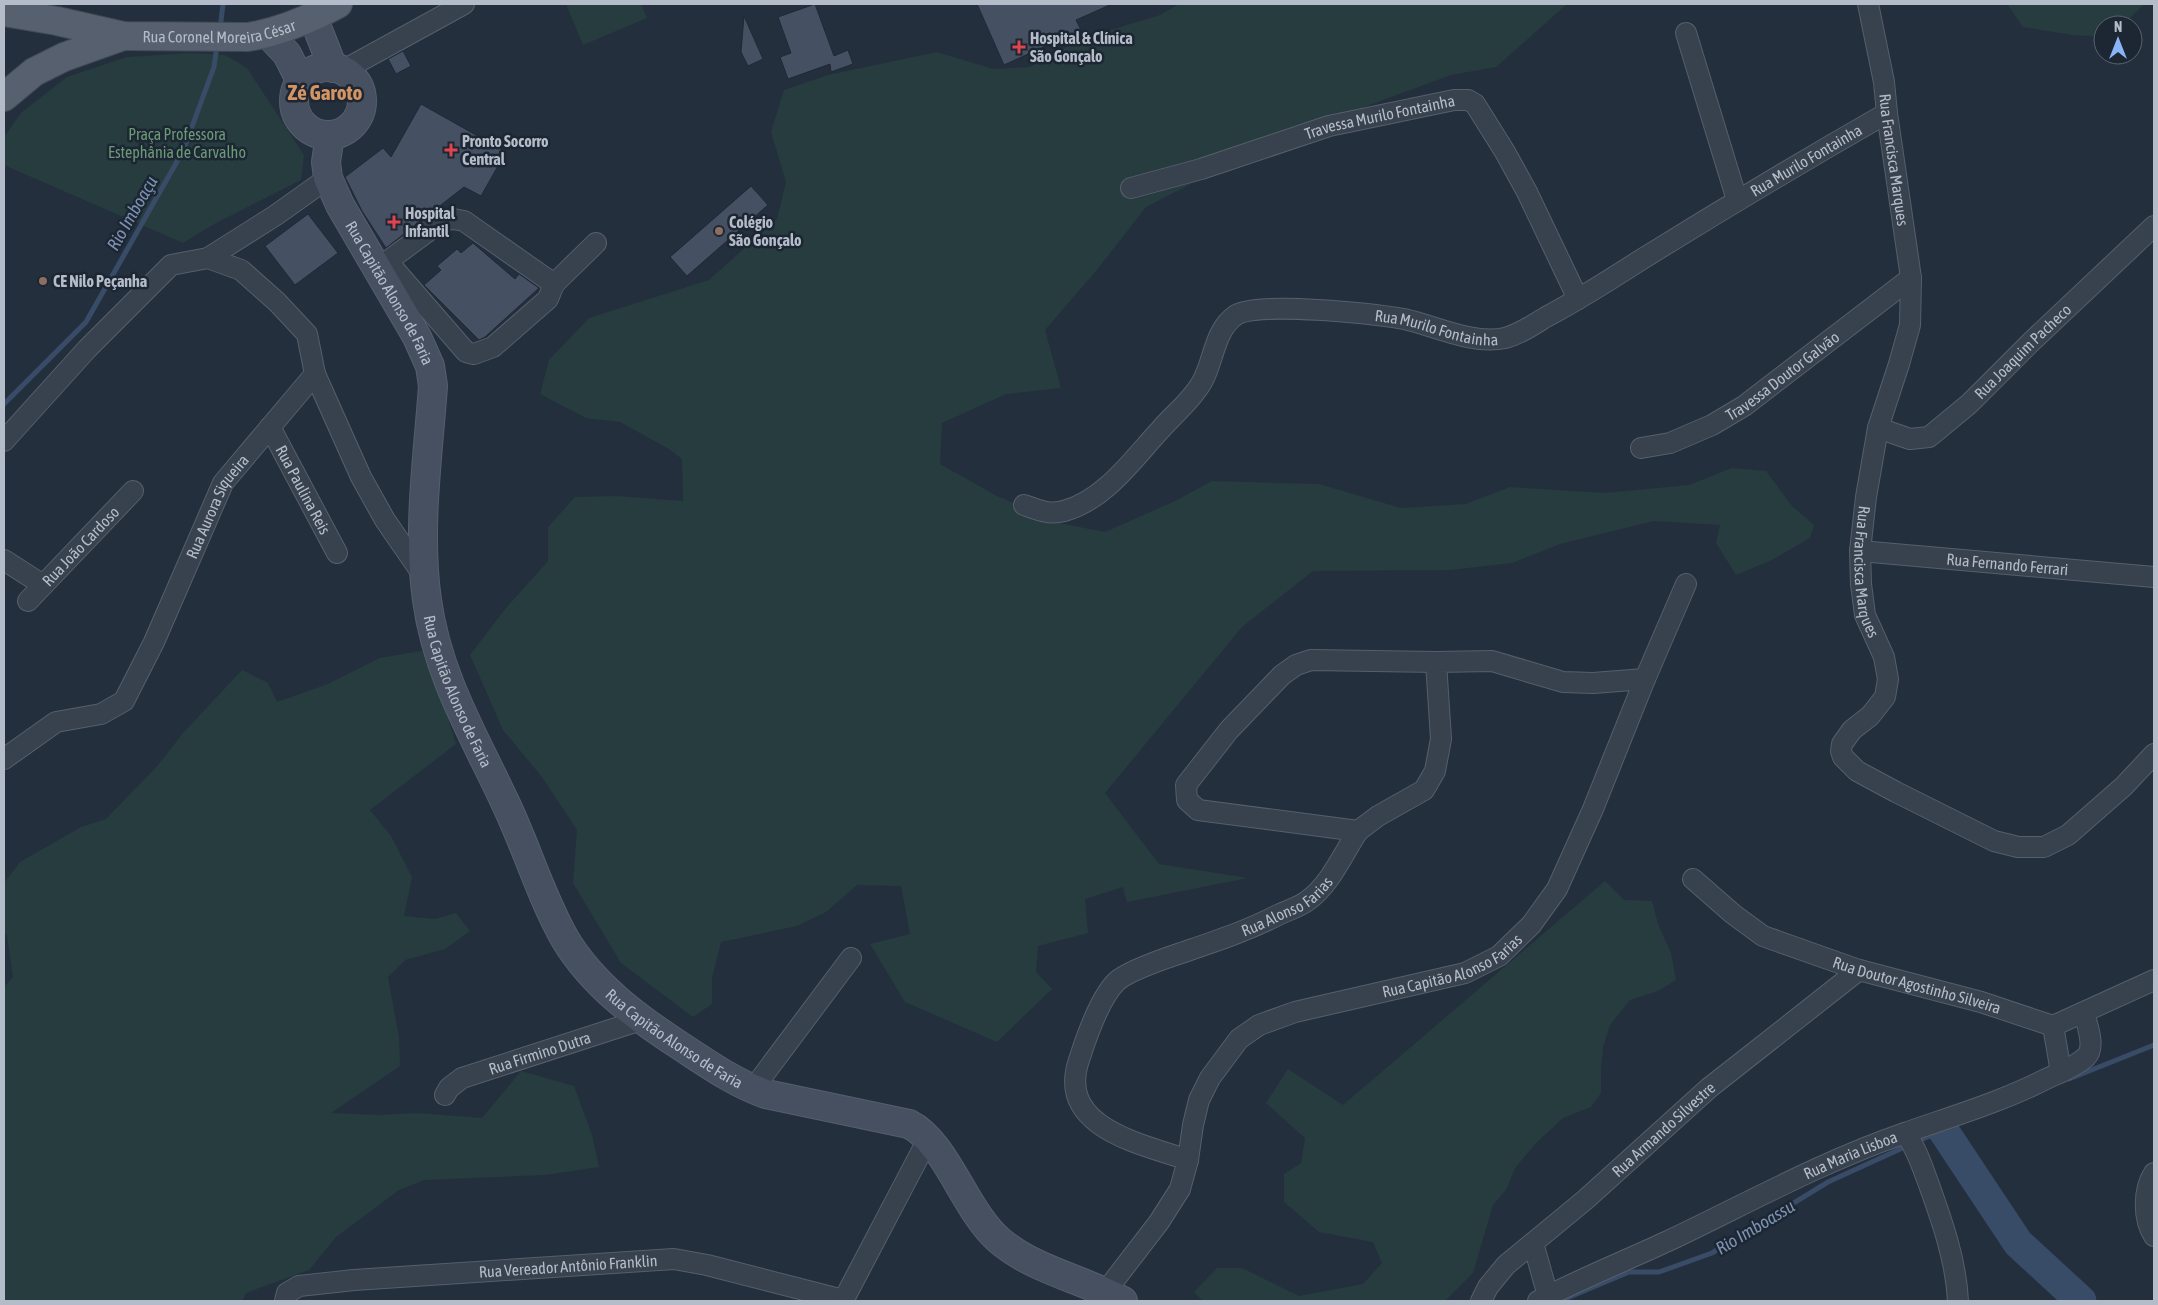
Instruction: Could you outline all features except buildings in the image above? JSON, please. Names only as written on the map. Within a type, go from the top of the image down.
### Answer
[{"type":"main road","name":"Rua Coronel Moreira César","points":[[123,36],[234,37],[268,34],[313,18],[338,4]]},
{"type":"main road","points":[[4,12],[57,21],[123,36]]},
{"type":"main road","points":[[4,97],[34,72],[64,56],[123,36]]},
{"type":"street","points":[[338,69],[464,4]]},
{"type":"street","name":"Rua Francisca Marques","points":[[1868,4],[1884,82],[1912,278],[1910,325],[1878,428],[1866,498],[1860,551],[1861,584],[1865,615],[1884,657],[1888,679],[1885,697],[1870,716],[1852,730],[1842,744],[1843,758],[1858,771],[1994,841],[2018,847],[2044,847],[2068,835],[2124,786],[2154,754]]},
{"type":"street","points":[[313,18],[338,69]]},
{"type":"street","points":[[1686,33],[1737,200]]},
{"type":"street","points":[[268,34],[287,54],[300,80]]},
{"type":"street","points":[[322,67],[338,69],[352,77],[359,87],[362,97],[361,108],[357,118],[350,127],[330,135],[318,134],[308,129],[300,120],[295,110],[294,99],[300,80],[311,71],[322,67]]},
{"type":"street","name":"Travessa Murilo Fontainha","points":[[1131,188],[1201,169],[1329,126],[1454,100],[1468,100],[1475,104],[1505,152],[1527,192],[1578,299]]},
{"type":"street","name":"Rua Murilo Fontainha","points":[[1024,505],[1048,514],[1064,511],[1087,501],[1116,478],[1200,385],[1210,366],[1217,340],[1225,323],[1238,313],[1254,309],[1351,312],[1405,319],[1489,340],[1516,335],[1578,299],[1737,200],[1887,113]]},
{"type":"street","name":"Rua Capitão Alonso de Faria","points":[[330,135],[326,162],[328,178],[340,205],[383,266],[430,366],[432,379],[423,535],[423,575],[433,637],[445,677],[505,802],[565,939],[600,983],[641,1020],[711,1066],[753,1089],[909,1124],[920,1129],[976,1214],[999,1240],[1031,1261],[1114,1296]]},
{"type":"street","points":[[4,441],[87,349],[171,265],[208,258],[276,215],[328,178]]},
{"type":"street","points":[[554,284],[464,221],[453,219],[442,221],[383,266],[466,352],[474,354],[493,347],[548,298],[554,284],[596,244]]},
{"type":"street","name":"Rua Joaquim Pacheco","points":[[1878,428],[1910,439],[1930,437],[1969,404],[2030,343],[2154,226]]},
{"type":"street","points":[[208,258],[241,270],[277,302],[307,334],[315,374]]},
{"type":"street","name":"Travessa Doutor Galvão","points":[[1641,448],[1670,443],[1712,425],[1744,406],[1912,278]]},
{"type":"street","name":"Rua Capitão Alonso de Faria","points":[[315,374],[361,477],[385,520],[423,575]]},
{"type":"street","name":"Rua Aurora Siqueira","points":[[11,754],[56,722],[101,714],[124,701],[154,642],[223,483],[315,374]]},
{"type":"street","name":"Rua Paulina Reis","points":[[270,427],[337,553]]},
{"type":"street","name":"Rua João Cardoso","points":[[28,601],[133,492]]},
{"type":"street","name":"Rua Fernando Ferrari","points":[[1860,551],[2154,577]]},
{"type":"street","points":[[4,560],[43,584]]},
{"type":"street","name":"Rua Capitão Alonso Farias","points":[[1188,1160],[1199,1100],[1210,1078],[1239,1039],[1259,1025],[1295,1012],[1465,973],[1499,956],[1531,925],[1557,889],[1594,808],[1645,679],[1686,584]]},
{"type":"street","points":[[1436,662],[1441,740],[1435,771],[1424,790],[1378,816],[1358,831],[1198,810],[1187,800],[1186,786],[1229,730],[1282,675],[1296,665],[1311,660],[1492,661],[1570,683],[1645,679]]},
{"type":"street","name":"Rua Alonso Farias","points":[[1188,1160],[1114,1135],[1090,1118],[1076,1095],[1075,1071],[1086,1037],[1101,1005],[1116,981],[1152,962],[1244,932],[1308,901],[1330,877],[1358,831]]},
{"type":"street","name":"Rua Doutor Agostinho Silveira","points":[[1693,879],[1733,914],[1763,936],[1859,970],[1980,1002],[2053,1026]]},
{"type":"street","points":[[753,1089],[852,958]]},
{"type":"street","name":"Rua Armando Silvestre","points":[[1481,1301],[1488,1288],[1506,1265],[1585,1200],[1709,1088],[1859,970]]},
{"type":"street","points":[[2061,1072],[2053,1026],[2154,980]]},
{"type":"street","name":"Rua Maria Lisboa","points":[[1543,1298],[1667,1241],[1782,1184],[1912,1145],[2061,1072],[2087,1055],[2090,1048],[2084,1013]]},
{"type":"street","name":"Rua Firmino Dutra","points":[[445,1094],[448,1088],[462,1078],[641,1020]]},
{"type":"street","points":[[843,1301],[928,1139]]},
{"type":"street","points":[[1912,1145],[1951,1250],[1958,1301]]},
{"type":"street","points":[[1114,1296],[1180,1189],[1188,1160]]},
{"type":"street","points":[[2154,1173],[2145,1203],[2148,1221],[2154,1236]]},
{"type":"street","points":[[1533,1243],[1543,1298]]},
{"type":"street","name":"Rua Vereador Antônio Franklin","points":[[288,1295],[299,1286],[354,1280],[674,1259],[707,1265],[843,1301]]},
{"type":"green space","points":[[566,4],[641,4],[647,18],[583,45]]},
{"type":"green space","points":[[1179,4],[1567,4],[1496,67],[1451,75],[1283,137],[1146,207],[1096,271],[1045,330],[1061,388],[1006,394],[942,423],[940,464],[995,495],[1059,523],[1105,532],[1175,501],[1212,481],[1319,484],[1401,508],[1466,504],[1510,487],[1605,493],[1689,485],[1732,468],[1766,471],[1792,506],[1814,525],[1810,538],[1772,560],[1736,575],[1716,543],[1720,525],[1654,521],[1560,544],[1512,563],[1450,570],[1313,571],[1242,627],[1105,793],[1159,864],[1248,878],[1127,902],[1123,887],[1085,899],[1088,933],[1038,946],[1036,972],[1052,989],[997,1042],[905,1002],[870,944],[910,934],[901,886],[857,885],[826,912],[797,926],[721,942],[712,978],[712,1004],[693,1017],[621,963],[573,883],[577,830],[542,777],[503,730],[470,655],[506,608],[548,561],[548,527],[575,497],[615,496],[683,501],[682,459],[669,449],[620,422],[586,418],[540,394],[549,360],[589,318],[709,280],[777,219],[786,182],[771,132],[784,90],[828,75],[937,52],[993,69],[1030,67],[1081,39],[1160,15]]},
{"type":"green space","points":[[2007,4],[2144,4],[2133,15],[2093,15],[2093,36],[2023,27]]},
{"type":"green space","name":"Praça Professora Estephânia de Carvalho","points":[[189,53],[225,55],[247,68],[304,155],[301,180],[214,224],[183,243],[4,165],[4,137],[21,113],[67,77],[127,57]]},
{"type":"green space","points":[[426,650],[456,744],[370,810],[391,836],[412,877],[404,916],[435,919],[456,913],[470,931],[445,949],[405,960],[388,977],[399,1038],[400,1066],[331,1113],[377,1115],[418,1113],[482,1118],[521,1071],[574,1086],[592,1135],[599,1167],[545,1175],[424,1180],[399,1190],[336,1237],[309,1270],[246,1293],[242,1301],[4,1301],[4,987],[13,977],[7,936],[4,932],[4,883],[20,862],[81,827],[106,819],[159,764],[183,733],[242,670],[268,683],[277,702],[328,684],[380,658]]},
{"type":"green space","points":[[1605,881],[1624,900],[1652,901],[1658,924],[1671,953],[1676,980],[1658,991],[1630,1000],[1610,1025],[1603,1047],[1601,1093],[1591,1107],[1563,1118],[1537,1142],[1515,1168],[1506,1190],[1493,1205],[1473,1273],[1445,1301],[1203,1301],[1194,1292],[1217,1268],[1242,1268],[1299,1296],[1363,1284],[1382,1263],[1373,1242],[1319,1232],[1284,1202],[1284,1174],[1301,1163],[1305,1138],[1266,1103],[1288,1069],[1343,1105]]},
{"type":"waterway","name":"Rio Imboaçu","points":[[220,29],[223,4]]},
{"type":"waterway","name":"Rio Imboaçu","points":[[4,404],[86,322],[183,151],[214,67],[217,45]]},
{"type":"waterway","name":"Rio Imboassu","points":[[2069,1079],[2154,1045]]},
{"type":"waterway","name":"Rio Imboassu","points":[[1916,1142],[1943,1130]]},
{"type":"waterway","name":"Rio Imboassu","points":[[1943,1130],[2018,1243],[2081,1301]]},
{"type":"waterway","name":"Rio Imboassu","points":[[1560,1301],[1629,1272],[1659,1272],[1712,1253],[1828,1182],[1909,1145]]},
{"type":"place","name":"Hospital & Clínica São Gonçalo","points":[[1019,47]]},
{"type":"place","name":"Pronto Socorro Central","points":[[451,150]]},
{"type":"place","name":"Hospital Infantil","points":[[394,222]]},
{"type":"place","name":"Colégio São Gonçalo","points":[[719,231]]},
{"type":"place","name":"CE Nilo Peçanha","points":[[43,281]]},
{"type":"district","name":"Zé Garoto","points":[[325,92]]}]
